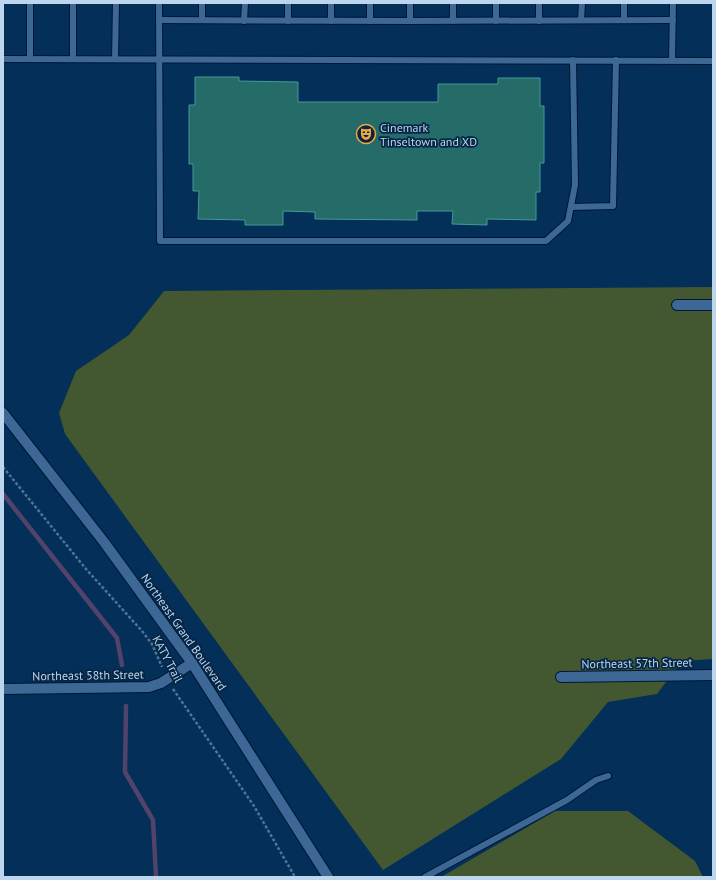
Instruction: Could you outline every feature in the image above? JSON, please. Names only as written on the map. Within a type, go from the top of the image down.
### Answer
[{"type":"street","points":[[677,305],[713,305]]},
{"type":"street","name":"Northeast Grand Boulevard","points":[[3,413],[104,542],[192,663],[328,877]]},
{"type":"street","name":"Northeast 58th Street","points":[[3,689],[149,687],[168,679],[192,663]]},
{"type":"street","name":"Northeast 57th Street","points":[[561,678],[713,675]]},
{"type":"lane","points":[[30,3],[30,59]]},
{"type":"lane","points":[[73,3],[73,59]]},
{"type":"lane","points":[[115,59],[116,3]]},
{"type":"lane","points":[[159,3],[160,241],[546,241],[568,222],[575,185],[572,60]]},
{"type":"lane","points":[[202,3],[202,20]]},
{"type":"lane","points":[[244,3],[244,21]]},
{"type":"lane","points":[[288,3],[288,21]]},
{"type":"lane","points":[[331,3],[331,21]]},
{"type":"lane","points":[[370,3],[370,22]]},
{"type":"lane","points":[[410,3],[410,22]]},
{"type":"lane","points":[[453,3],[453,21]]},
{"type":"lane","points":[[496,3],[496,21]]},
{"type":"lane","points":[[539,3],[539,21]]},
{"type":"lane","points":[[582,3],[582,20]]},
{"type":"lane","points":[[624,3],[624,20]]},
{"type":"lane","points":[[672,60],[673,3]]},
{"type":"lane","points":[[159,20],[370,22],[673,20]]},
{"type":"lane","points":[[3,59],[713,61]]},
{"type":"lane","points":[[571,207],[612,206],[616,60]]},
{"type":"lane","points":[[425,877],[567,800],[596,780],[608,776]]},
{"type":"path","name":"KATY Trail","points":[[3,467],[52,530],[152,644],[168,679],[254,806],[295,877]]},
{"type":"green space","points":[[713,287],[713,659],[682,661],[657,694],[608,702],[561,759],[383,870],[65,434],[59,413],[76,371],[129,335],[164,291]]},
{"type":"green space","points":[[555,811],[628,811],[695,861],[703,877],[441,877]]},
{"type":"building","name":"Cinemark Tinseltown and XD","points":[[195,77],[239,77],[239,81],[298,82],[298,102],[438,102],[438,84],[498,84],[498,78],[540,78],[540,106],[544,106],[544,163],[540,163],[540,192],[536,192],[536,220],[487,219],[487,225],[452,224],[453,211],[417,211],[417,220],[315,219],[315,212],[283,211],[283,225],[245,225],[245,220],[198,219],[199,191],[193,191],[193,164],[189,164],[189,105],[195,105]]},
{"type":"waterway","points":[[3,494],[117,638],[122,665]]},
{"type":"waterway","points":[[126,706],[125,772],[153,820],[156,877]]},
{"type":"place","name":"Cinemark Tinseltown and XD","points":[[366,134]]}]
